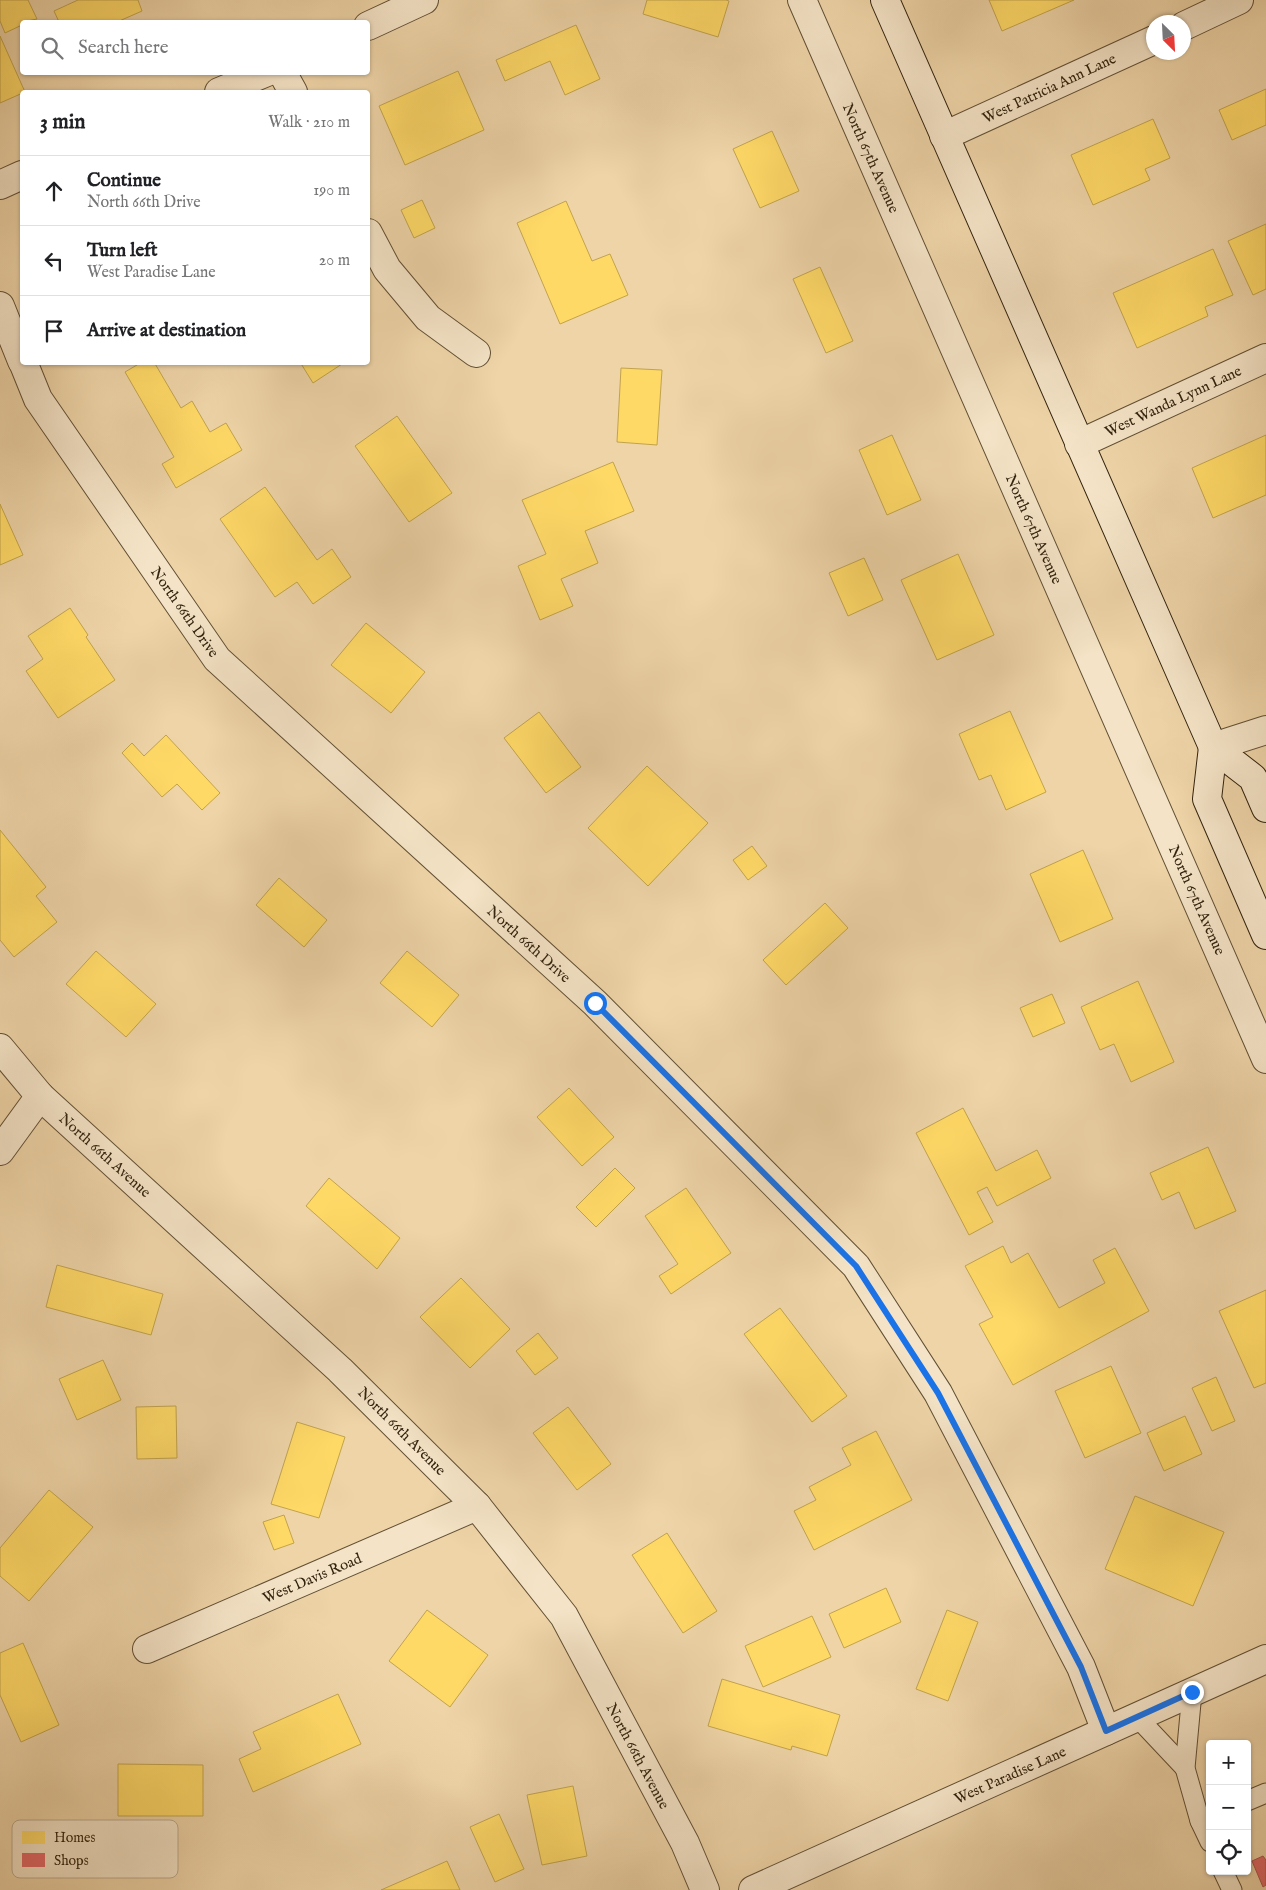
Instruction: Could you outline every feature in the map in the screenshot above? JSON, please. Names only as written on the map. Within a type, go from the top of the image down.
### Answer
[{"type":"street","points":[[370,25],[424,0]]},
{"type":"street","name":"North 67th Avenue","points":[[802,0],[1266,1059]]},
{"type":"street","points":[[884,0],[1213,747],[1253,778],[1266,808]]},
{"type":"street","points":[[1191,23],[1240,0]]},
{"type":"street","name":"West Patricia Ann Lane","points":[[944,136],[1146,44]]},
{"type":"street","points":[[224,90],[260,75]]},
{"type":"street","points":[[284,75],[292,90]]},
{"type":"street","points":[[0,185],[20,176]]},
{"type":"street","points":[[370,236],[387,269],[428,318],[476,353]]},
{"type":"street","name":"North 66th Drive","points":[[0,306],[20,355]]},
{"type":"street","name":"West Wanda Lynn Lane","points":[[1079,444],[1266,358]]},
{"type":"street","name":"North 66th Drive","points":[[24,365],[38,399],[217,659],[595,1003],[856,1266],[938,1393],[1081,1667],[1106,1731]]},
{"type":"street","points":[[1213,747],[1266,730]]},
{"type":"street","points":[[1213,747],[1207,799],[1266,935]]},
{"type":"street","name":"North 66th Avenue","points":[[0,1048],[40,1096],[340,1370],[477,1506],[564,1616],[685,1843],[705,1890]]},
{"type":"street","points":[[0,1151],[40,1096]]},
{"type":"street","name":"West Davis Road","points":[[147,1649],[477,1506]]},
{"type":"street","name":"West Paradise Lane","points":[[753,1890],[1266,1659]]},
{"type":"lane","points":[[1185,1768],[1192,1692]]},
{"type":"lane","points":[[1137,1717],[1185,1768],[1205,1819]]},
{"type":"lane","points":[[1251,1799],[1266,1793]]},
{"type":"lane","points":[[1225,1875],[1232,1890]]},
{"type":"building: Homes","points":[[0,0],[28,0],[37,19],[20,20],[20,26],[5,33],[0,21]]},
{"type":"building: Homes","points":[[78,0],[138,0],[142,11],[122,20],[58,20],[54,11]]},
{"type":"building: Homes","points":[[647,0],[729,1],[718,37],[643,14]]},
{"type":"building: Homes","points":[[989,0],[1074,0],[1002,31]]},
{"type":"building: Homes","points":[[576,25],[600,79],[565,95],[550,61],[505,81],[496,60]]},
{"type":"building: Homes","points":[[0,36],[24,90],[20,90],[20,94],[0,103]]},
{"type":"building: Homes","points":[[458,71],[484,130],[405,165],[379,106]]},
{"type":"building: Homes","points":[[1266,89],[1266,125],[1232,140],[1219,110]]},
{"type":"building: Homes","points":[[1153,119],[1170,158],[1145,169],[1150,180],[1093,205],[1071,155]]},
{"type":"building: Homes","points":[[772,131],[799,191],[760,208],[733,149]]},
{"type":"building: Homes","points":[[422,200],[435,228],[414,238],[401,210]]},
{"type":"building: Homes","points":[[566,201],[592,261],[610,254],[628,295],[560,324],[517,223]]},
{"type":"building: Homes","points":[[1266,224],[1266,289],[1253,295],[1228,241]]},
{"type":"building: Homes","points":[[1213,249],[1233,295],[1205,307],[1208,316],[1137,348],[1113,293]]},
{"type":"building: Homes","points":[[820,267],[853,341],[826,353],[793,279]]},
{"type":"building: Homes","points":[[137,365],[156,365],[181,408],[192,401],[210,432],[226,423],[242,450],[176,488],[162,464],[174,457],[125,372]]},
{"type":"building: Homes","points":[[302,365],[340,365],[313,383]]},
{"type":"building: Homes","points":[[621,368],[662,370],[657,445],[617,442]]},
{"type":"building: Homes","points":[[397,416],[452,493],[409,522],[355,446]]},
{"type":"building: Homes","points":[[892,435],[921,500],[887,515],[859,450]]},
{"type":"building: Homes","points":[[1266,435],[1266,495],[1213,518],[1192,468]]},
{"type":"building: Homes","points":[[613,462],[634,511],[585,531],[598,563],[561,579],[573,606],[540,620],[518,566],[546,554],[522,500]]},
{"type":"building: Homes","points":[[265,487],[317,560],[332,549],[351,577],[313,604],[297,582],[275,597],[220,519]]},
{"type":"building: Homes","points":[[0,504],[23,555],[0,565]]},
{"type":"building: Homes","points":[[958,554],[994,635],[937,660],[901,580]]},
{"type":"building: Homes","points":[[864,558],[883,600],[848,616],[829,573]]},
{"type":"building: Homes","points":[[70,608],[88,635],[86,637],[115,680],[58,718],[26,671],[43,659],[28,636]]},
{"type":"building: Homes","points":[[366,623],[425,672],[391,713],[331,665]]},
{"type":"building: Homes","points":[[1010,711],[1046,792],[1006,810],[991,775],[979,780],[959,734]]},
{"type":"building: Homes","points":[[539,712],[581,767],[546,793],[504,738]]},
{"type":"building: Homes","points":[[166,735],[220,793],[202,810],[177,784],[162,797],[122,753],[132,743],[144,756]]},
{"type":"building: Homes","points":[[647,766],[708,823],[648,886],[588,828]]},
{"type":"building: Homes","points":[[0,830],[46,887],[36,896],[57,922],[14,957],[0,940]]},
{"type":"building: Homes","points":[[752,846],[767,866],[748,880],[733,860]]},
{"type":"building: Homes","points":[[1083,850],[1113,919],[1060,942],[1030,874]]},
{"type":"building: Homes","points":[[279,878],[327,920],[304,947],[256,905]]},
{"type":"building: Homes","points":[[825,903],[848,928],[786,985],[763,960]]},
{"type":"building: Homes","points":[[96,951],[156,1004],[126,1037],[66,984]]},
{"type":"building: Homes","points":[[407,951],[459,995],[432,1027],[380,983]]},
{"type":"building: Homes","points":[[1138,981],[1174,1062],[1131,1082],[1114,1044],[1100,1050],[1081,1007]]},
{"type":"building: Homes","points":[[1052,994],[1065,1023],[1033,1037],[1020,1008]]},
{"type":"building: Homes","points":[[569,1088],[614,1137],[582,1166],[537,1117]]},
{"type":"building: Homes","points":[[963,1108],[996,1171],[1037,1150],[1051,1178],[997,1206],[987,1187],[977,1192],[993,1222],[969,1235],[916,1133]]},
{"type":"building: Homes","points":[[1208,1147],[1236,1211],[1195,1229],[1179,1192],[1162,1200],[1150,1173]]},
{"type":"building: Homes","points":[[615,1168],[635,1188],[596,1227],[576,1207]]},
{"type":"building: Homes","points":[[329,1178],[400,1238],[377,1269],[306,1206]]},
{"type":"building: Homes","points":[[686,1188],[731,1253],[671,1294],[659,1276],[678,1264],[645,1216]]},
{"type":"building: Homes","points":[[1003,1246],[1011,1263],[1028,1253],[1059,1308],[1105,1283],[1093,1260],[1115,1248],[1149,1311],[1013,1385],[979,1324],[993,1317],[965,1266]]},
{"type":"building: Homes","points":[[57,1265],[163,1294],[151,1335],[46,1307]]},
{"type":"building: Homes","points":[[461,1278],[510,1329],[470,1368],[420,1317]]},
{"type":"building: Homes","points":[[1266,1290],[1266,1383],[1254,1388],[1219,1311]]},
{"type":"building: Homes","points":[[780,1308],[847,1396],[812,1422],[744,1334]]},
{"type":"building: Homes","points":[[538,1333],[558,1358],[535,1375],[516,1351]]},
{"type":"building: Homes","points":[[103,1360],[121,1400],[77,1420],[59,1379]]},
{"type":"building: Homes","points":[[1111,1366],[1141,1433],[1085,1458],[1055,1391]]},
{"type":"building: Homes","points":[[1216,1377],[1235,1421],[1212,1431],[1192,1388]]},
{"type":"building: Homes","points":[[176,1406],[177,1458],[137,1459],[136,1407]]},
{"type":"building: Homes","points":[[568,1407],[611,1464],[577,1490],[533,1433]]},
{"type":"building: Homes","points":[[1185,1416],[1202,1454],[1164,1471],[1147,1433]]},
{"type":"building: Homes","points":[[297,1422],[345,1437],[319,1518],[271,1504]]},
{"type":"building: Homes","points":[[876,1431],[912,1500],[814,1550],[794,1511],[816,1500],[809,1487],[851,1465],[842,1448]]},
{"type":"building: Homes","points":[[49,1490],[93,1527],[29,1601],[0,1576],[0,1548]]},
{"type":"building: Homes","points":[[1135,1496],[1224,1532],[1193,1606],[1105,1569]]},
{"type":"building: Homes","points":[[284,1515],[294,1543],[274,1550],[263,1522]]},
{"type":"building: Homes","points":[[667,1533],[717,1611],[683,1633],[632,1555]]},
{"type":"building: Homes","points":[[886,1588],[901,1622],[844,1648],[829,1614]]},
{"type":"building: Homes","points":[[427,1610],[488,1655],[450,1707],[389,1661]]},
{"type":"building: Homes","points":[[947,1610],[978,1622],[948,1701],[916,1689]]},
{"type":"building: Homes","points":[[812,1616],[831,1657],[763,1687],[745,1646]]},
{"type":"building: Homes","points":[[23,1643],[59,1725],[21,1742],[0,1695],[0,1653]]},
{"type":"building: Homes","points":[[722,1679],[840,1715],[827,1756],[792,1746],[791,1750],[708,1726]]},
{"type":"building: Homes","points":[[338,1694],[361,1744],[253,1792],[239,1759],[261,1749],[253,1732]]},
{"type":"building: Homes","points":[[118,1764],[203,1765],[203,1816],[118,1816]]},
{"type":"building: Homes","points":[[573,1786],[587,1856],[542,1865],[527,1795]]},
{"type":"building: Homes","points":[[499,1814],[524,1869],[495,1882],[470,1827]]},
{"type":"building: Homes","points":[[447,1861],[460,1890],[381,1890]]},
{"type":"building: Shops","points":[[1263,1856],[1266,1860],[1266,1885],[1263,1887],[1252,1861]]},
{"type":"route","points":[[595,1003],[856,1266],[938,1393],[1081,1667],[1106,1731],[1192,1692]]}]
